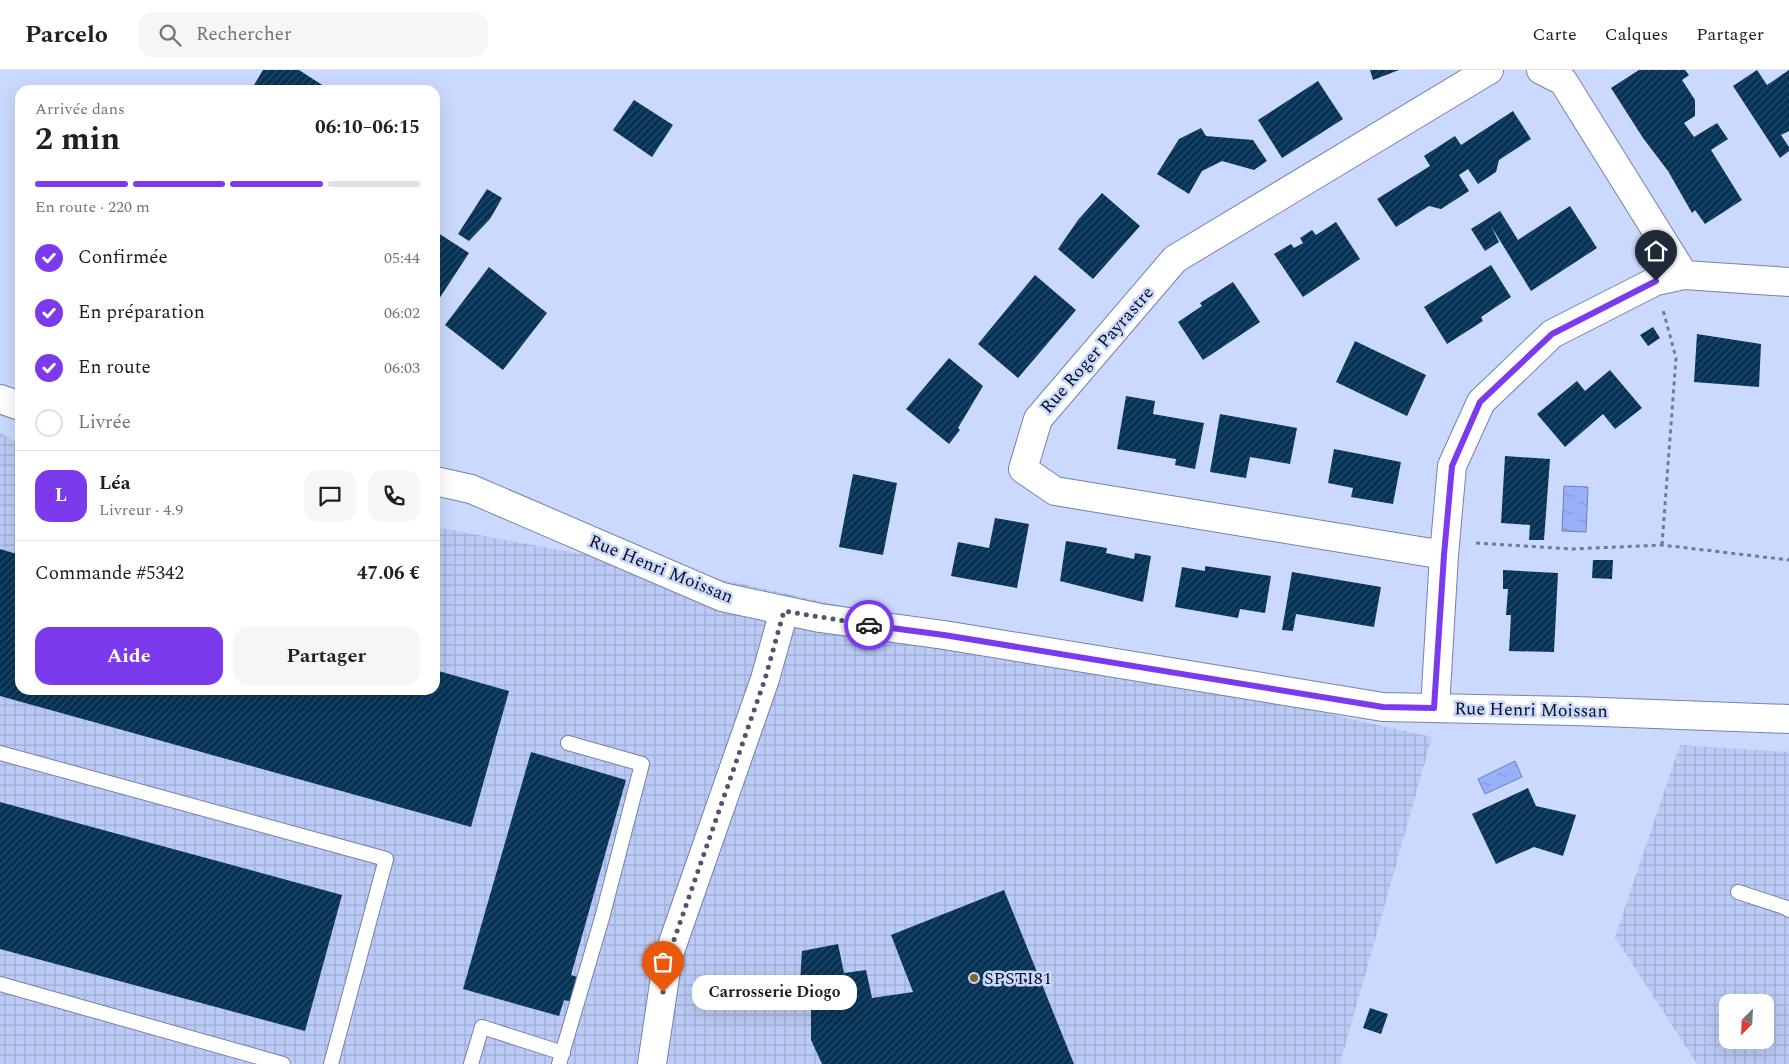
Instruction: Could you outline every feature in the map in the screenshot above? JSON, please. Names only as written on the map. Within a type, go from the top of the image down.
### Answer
[{"type":"street","name":"Rue Roger Payrastre","points":[[1445,548],[1055,491],[1023,469],[1038,418],[1175,258],[1489,70]]},
{"type":"street","points":[[1541,70],[1563,81],[1684,275]]},
{"type":"street","points":[[1434,708],[1452,466],[1480,402],[1552,334],[1656,281],[1684,275],[1789,282]]},
{"type":"street","points":[[0,399],[15,404]]},
{"type":"street","name":"Rue Henri Moissan","points":[[440,482],[471,489],[722,596],[820,618],[953,637],[1383,707],[1575,711],[1789,719]]},
{"type":"street","points":[[652,1064],[668,957],[765,679],[784,611]]},
{"type":"lane","points":[[471,1064],[482,1028],[561,1058],[602,918],[642,764],[568,743]]},
{"type":"lane","points":[[0,753],[386,860],[331,1064]]},
{"type":"lane","points":[[1738,892],[1789,910]]},
{"type":"lane","points":[[0,984],[283,1064]]},
{"type":"path","points":[[1656,281],[1676,358],[1662,545]]},
{"type":"path","points":[[1445,548],[1572,549],[1662,545],[1789,560]]},
{"type":"shaded area","points":[[0,433],[15,441],[15,695],[440,695],[440,528],[729,581],[1432,737],[1340,1064],[0,1064]]},
{"type":"shaded area","points":[[1680,745],[1789,752],[1789,1064],[1697,1064],[1615,937]]},
{"type":"water","points":[[1564,486],[1588,487],[1586,532],[1562,531]]},
{"type":"water","points":[[1515,761],[1522,777],[1485,794],[1478,779]]},
{"type":"building","points":[[263,70],[299,70],[322,85],[254,85]]},
{"type":"building","points":[[1370,70],[1399,70],[1373,80]]},
{"type":"building","points":[[1639,70],[1685,70],[1689,75],[1682,80],[1695,100],[1695,116],[1684,123],[1694,137],[1717,123],[1728,139],[1711,150],[1742,200],[1705,224],[1695,210],[1692,213],[1668,171],[1643,138],[1611,88]]},
{"type":"building","points":[[1757,70],[1767,85],[1789,70],[1789,131],[1781,135],[1789,147],[1789,151],[1780,158],[1733,86]]},
{"type":"building","points":[[1318,81],[1343,119],[1282,158],[1258,120]]},
{"type":"building","points":[[634,100],[673,125],[652,157],[613,130]]},
{"type":"building","points":[[1513,111],[1531,139],[1499,160],[1496,172],[1478,184],[1468,169],[1459,175],[1469,191],[1441,209],[1429,206],[1396,227],[1377,199],[1430,166],[1424,156],[1455,136],[1461,145]]},
{"type":"building","points":[[1201,128],[1206,136],[1253,140],[1267,161],[1254,170],[1222,161],[1202,171],[1189,194],[1157,174],[1179,139]]},
{"type":"building","points":[[487,189],[502,198],[490,219],[469,241],[458,234]]},
{"type":"building","points":[[1102,193],[1140,226],[1093,279],[1058,249],[1078,220]]},
{"type":"building","points":[[1570,206],[1597,248],[1531,291],[1491,226],[1499,242],[1485,251],[1471,229],[1500,211],[1518,240]]},
{"type":"building","points":[[1336,222],[1360,259],[1303,297],[1274,254],[1291,244],[1294,248],[1303,243],[1300,238],[1312,230],[1316,235]]},
{"type":"building","points":[[440,234],[469,253],[440,297]]},
{"type":"building","points":[[1491,265],[1511,297],[1481,317],[1483,321],[1447,344],[1424,307]]},
{"type":"building","points":[[489,267],[547,313],[503,370],[445,325]]},
{"type":"building","points":[[1035,275],[1076,310],[1018,378],[978,344]]},
{"type":"building","points":[[1233,282],[1260,322],[1203,360],[1178,322],[1202,306],[1200,303]]},
{"type":"building","points":[[1653,327],[1660,338],[1648,346],[1640,335]]},
{"type":"building","points":[[1697,334],[1761,344],[1759,387],[1694,382]]},
{"type":"building","points":[[1355,341],[1426,375],[1407,416],[1336,382]]},
{"type":"building","points":[[949,358],[983,386],[958,428],[960,430],[949,444],[906,409]]},
{"type":"building","points":[[1610,370],[1642,408],[1615,429],[1603,414],[1565,447],[1537,414],[1577,381],[1585,391]]},
{"type":"building","points":[[1126,396],[1155,401],[1153,414],[1204,423],[1195,469],[1175,465],[1176,459],[1117,449]]},
{"type":"building","points":[[1220,414],[1297,428],[1290,464],[1250,457],[1246,478],[1210,472]]},
{"type":"building","points":[[1334,449],[1401,462],[1393,504],[1351,497],[1353,488],[1328,483]]},
{"type":"building","points":[[1505,456],[1550,459],[1544,540],[1529,540],[1530,525],[1501,523]]},
{"type":"building","points":[[853,474],[897,483],[883,555],[839,547]]},
{"type":"building","points":[[995,518],[1029,524],[1017,588],[951,576],[958,542],[989,548]]},
{"type":"building","points":[[1066,541],[1107,548],[1106,553],[1134,559],[1135,553],[1151,556],[1143,602],[1060,581]]},
{"type":"building","points":[[0,549],[15,554],[15,695],[440,695],[440,671],[509,691],[471,827],[0,696]]},
{"type":"building","points":[[1593,560],[1613,560],[1612,579],[1592,578]]},
{"type":"building","points":[[1205,566],[1271,576],[1265,613],[1240,609],[1238,618],[1175,607],[1182,567],[1205,571]]},
{"type":"building","points":[[1503,570],[1558,573],[1554,652],[1509,651],[1511,615],[1506,615],[1508,589],[1503,589]]},
{"type":"building","points":[[1292,572],[1381,587],[1374,627],[1296,614],[1293,631],[1282,630]]},
{"type":"building","points":[[531,752],[626,780],[571,975],[580,978],[573,1002],[564,1000],[559,1016],[463,989]]},
{"type":"building","points":[[1528,788],[1536,806],[1576,815],[1563,856],[1534,847],[1496,864],[1472,814]]},
{"type":"building","points":[[0,802],[342,895],[305,1031],[0,949]]},
{"type":"building","name":"SPSTI81","points":[[1004,890],[1074,1064],[822,1064],[811,1040],[811,1004],[800,982],[802,951],[838,944],[844,973],[866,970],[872,998],[913,992],[891,935]]},
{"type":"building","points":[[1370,1008],[1388,1014],[1381,1034],[1363,1028]]},
{"type":"way so far","points":[[663,992],[668,957],[765,679],[784,611],[869,625]]},
{"type":"place","name":"SPSTI81","points":[[974,978]]},
{"type":"place","name":"Carrosserie Diogo","points":[[663,992]]},
{"type":"route","points":[[869,625],[944,635],[1383,707],[1434,708],[1452,466],[1480,402],[1552,334],[1656,281]]}]
